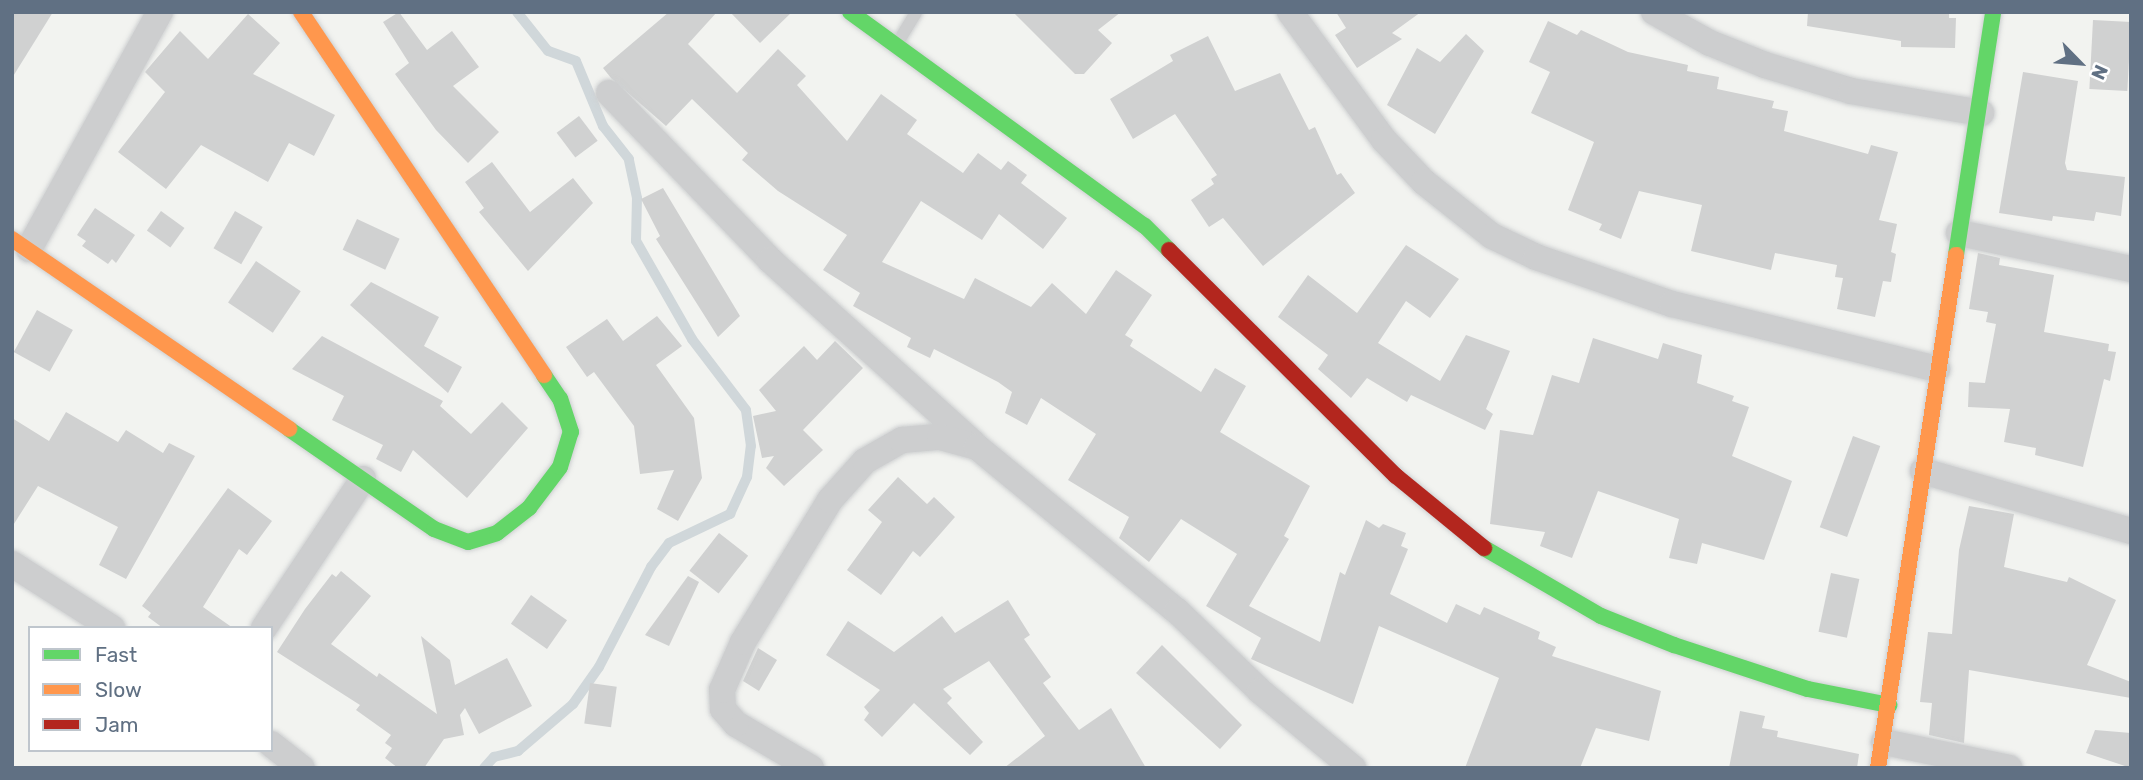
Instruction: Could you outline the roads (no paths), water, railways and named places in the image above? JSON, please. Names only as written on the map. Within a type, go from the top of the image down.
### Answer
[{"type":"street","points":[[160,12],[21,244],[434,529],[468,542],[497,533],[529,508],[561,467],[571,432],[561,399],[301,12]]},
{"type":"street","points":[[850,12],[895,48],[1145,226],[1396,476],[1462,533],[1503,560],[1601,616],[1674,645],[1808,689],[1889,705]]},
{"type":"street","points":[[1290,12],[1384,140],[1424,183],[1492,236],[1536,257],[1672,304],[1937,369]]},
{"type":"street","points":[[1654,12],[1710,43],[1777,69],[1850,91],[1980,113]]},
{"type":"street","points":[[1878,768],[1884,742],[1937,369],[1980,113],[1993,12]]},
{"type":"street","points":[[609,93],[770,260],[977,447],[1156,593],[1260,691],[1353,768]]},
{"type":"street","points":[[1959,233],[2131,269]]},
{"type":"street","points":[[811,768],[736,724],[723,709],[722,690],[743,642],[830,500],[865,461],[902,440],[940,437],[977,447]]},
{"type":"street","points":[[1923,471],[2131,531]]},
{"type":"street","points":[[265,626],[363,479]]},
{"type":"street","points":[[12,564],[109,626]]},
{"type":"street","points":[[1884,742],[2009,768]]},
{"type":"street","points":[[273,746],[302,768]]},
{"type":"lane","points":[[895,48],[916,12]]},
{"type":"waterway","points":[[484,768],[494,757],[518,751],[573,704],[599,667],[651,567],[669,543],[730,514],[747,477],[751,446],[746,410],[692,339],[636,241],[637,198],[629,159],[603,126],[576,61],[548,51],[517,12]]}]
